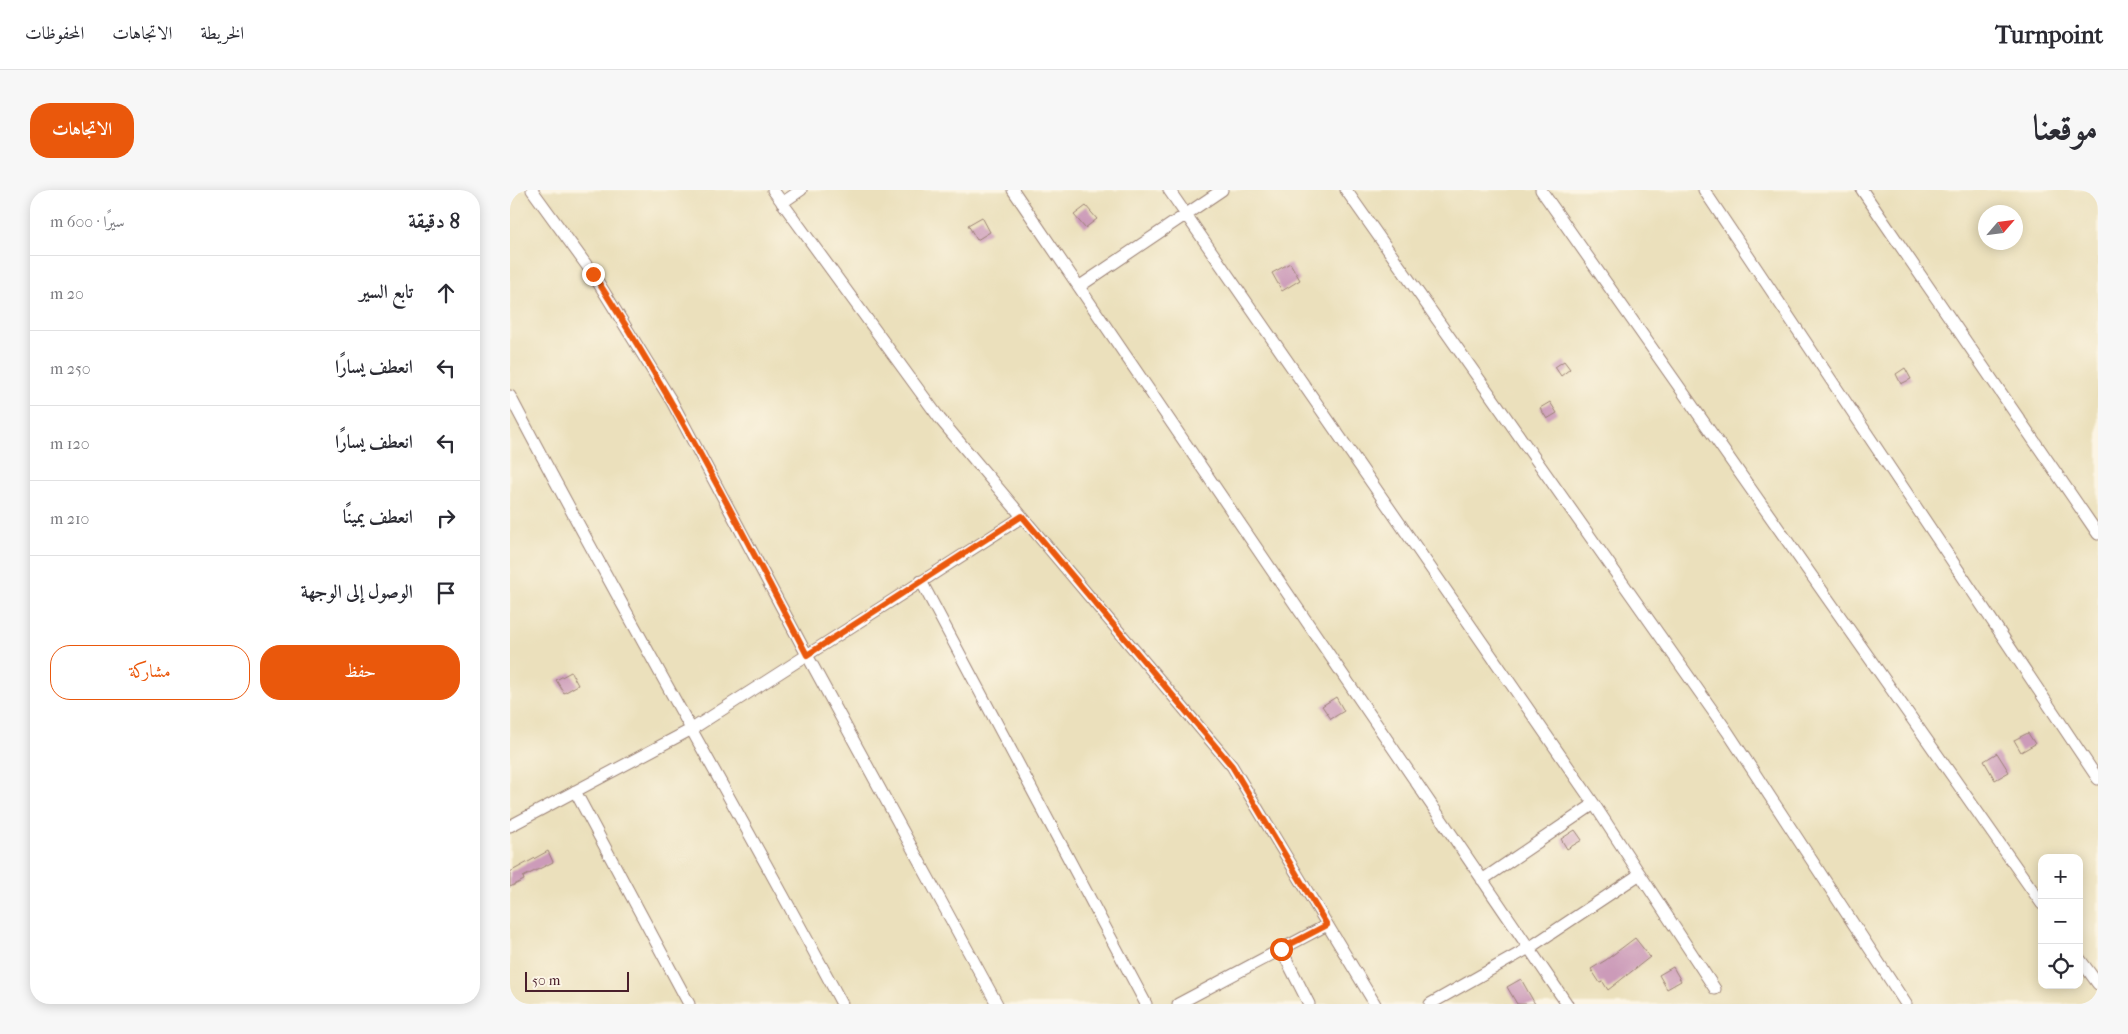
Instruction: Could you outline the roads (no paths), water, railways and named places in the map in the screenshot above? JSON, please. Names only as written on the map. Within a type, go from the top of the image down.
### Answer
[{"type":"street","points":[[532,190],[593,274],[647,358],[696,445],[807,655],[997,1004]]},
{"type":"street","points":[[774,190],[940,419],[1232,766],[1375,1004]]},
{"type":"street","points":[[782,203],[801,190]]},
{"type":"street","points":[[1013,190],[1408,768],[1528,948],[1568,1004]]},
{"type":"street","points":[[1169,190],[1594,804],[1715,989]]},
{"type":"street","points":[[1080,286],[1222,190]]},
{"type":"street","points":[[1346,190],[1727,731],[1906,1004]]},
{"type":"street","points":[[1541,190],[2038,899]]},
{"type":"street","points":[[1704,190],[2094,763],[2098,779]]},
{"type":"street","points":[[1862,190],[2098,534]]},
{"type":"street","points":[[510,396],[567,506],[775,879],[842,1004]]},
{"type":"street","points":[[510,826],[692,729],[1022,516]]},
{"type":"street","points":[[921,581],[1146,1004]]},
{"type":"street","points":[[575,791],[689,1004]]},
{"type":"street","points":[[1482,880],[1594,804]]},
{"type":"street","points":[[1430,1004],[1528,948],[1640,874]]},
{"type":"street","points":[[1178,1004],[1327,925]]},
{"type":"street","points":[[1281,949],[1309,1004]]},
{"type":"street","points":[[2083,963],[2098,984]]}]
